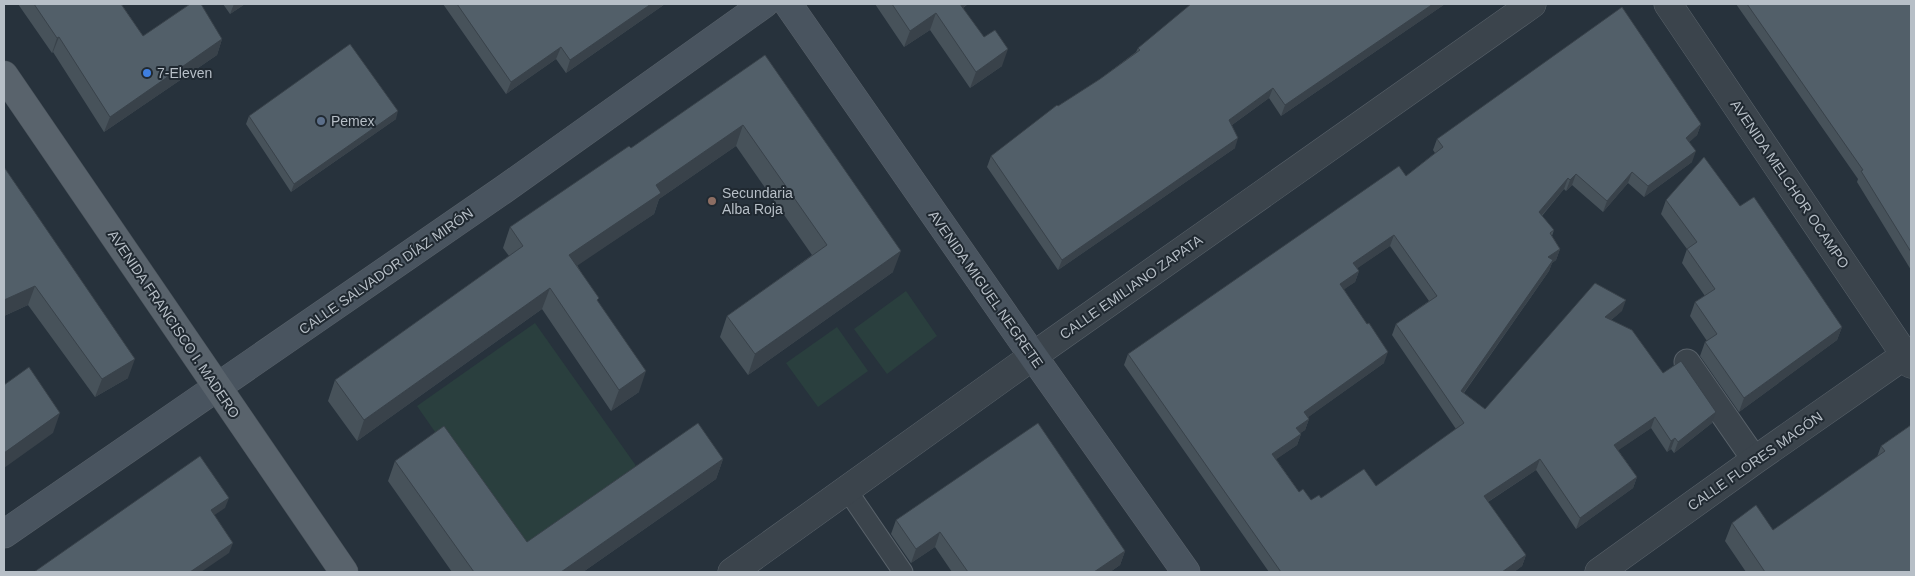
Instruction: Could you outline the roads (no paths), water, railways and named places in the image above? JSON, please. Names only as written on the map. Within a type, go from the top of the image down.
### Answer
[{"type":"main road","name":"CALLE SALVADOR DÍAZ MIRÓN","points":[[4,534],[503,190],[764,4]]},
{"type":"main road","name":"AVENIDA MIGUEL NEGRETE","points":[[788,4],[1186,572]]},
{"type":"main road","name":"AVENIDA FRANCISCO I. MADERO","points":[[4,76],[344,572]]},
{"type":"street","name":"CALLE EMILIANO ZAPATA","points":[[732,572],[1033,356],[1532,4]]},
{"type":"street","name":"AVENIDA MELCHOR OCAMPO","points":[[1668,4],[1909,357]]},
{"type":"street","name":"CALLE FLORES MAGÓN","points":[[1600,572],[1755,460],[1909,357]]},
{"type":"street","points":[[1687,362],[1755,460]]},
{"type":"street","points":[[847,490],[903,572]]},
{"type":"place","name":"7-Eleven","points":[[147,73]]},
{"type":"place","name":"Pemex","points":[[321,121]]},
{"type":"place","name":"Secundaria Alba Roja","points":[[712,201]]}]
